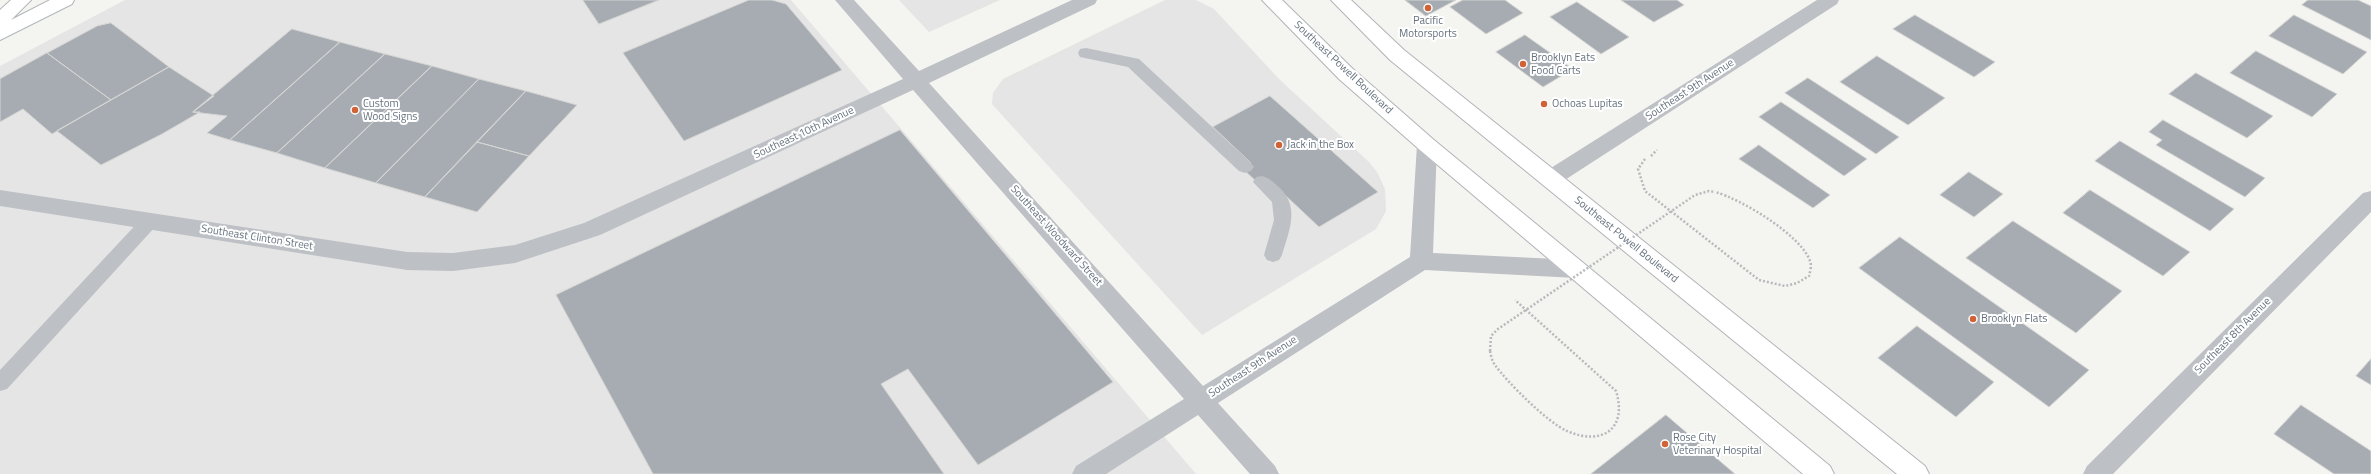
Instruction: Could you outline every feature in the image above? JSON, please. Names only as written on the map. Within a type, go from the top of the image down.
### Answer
[{"type":"main road","points":[[0,20],[22,0]]},
{"type":"main road","points":[[0,34],[65,0]]},
{"type":"main road","name":"Southeast Powell Boulevard","points":[[1271,0],[1346,74],[1427,145],[1821,474]]},
{"type":"main road","name":"Southeast Powell Boulevard","points":[[1340,0],[1397,54],[1916,474]]},
{"type":"street","name":"Southeast Woodward Street","points":[[844,0],[917,79],[1266,474]]},
{"type":"street","name":"Southeast 10th Avenue","points":[[515,254],[592,229],[731,167],[1088,0]]},
{"type":"street","name":"Southeast 9th Avenue","points":[[1550,179],[1830,0]]},
{"type":"street","points":[[1427,145],[1421,261],[1576,269]]},
{"type":"street","name":"Southeast Clinton Street","points":[[0,198],[407,261],[453,262],[515,254]]},
{"type":"street","name":"Southeast 8th Avenue","points":[[2096,474],[2371,199]]},
{"type":"street","name":"Southeast 9th Avenue","points":[[1085,474],[1421,261]]},
{"type":"lane","points":[[1086,53],[1133,63],[1245,167]]},
{"type":"lane","points":[[1262,182],[1281,200],[1283,220],[1273,255]]},
{"type":"lane","points":[[0,382],[149,222]]},
{"type":"path","points":[[1512,297],[1616,391],[1620,402],[1620,421],[1616,427],[1602,435],[1589,437],[1565,430],[1497,368],[1490,351],[1491,336],[1498,329],[1695,195],[1709,191],[1724,193],[1740,200],[1797,241],[1811,262],[1809,276],[1796,285],[1785,287],[1776,286],[1759,280],[1669,211],[1645,191],[1638,169],[1644,160],[1658,151]]},
{"type":"shaded area","points":[[125,0],[791,0],[1196,474],[0,474],[0,66]]},
{"type":"shaded area","points":[[899,0],[1000,0],[929,32]]},
{"type":"shaded area","points":[[1165,0],[1196,0],[1214,9],[1279,79],[1369,162],[1377,172],[1385,189],[1386,211],[1376,229],[1202,335],[992,104],[993,93],[1003,79]]},
{"type":"building","points":[[583,0],[659,0],[599,24]]},
{"type":"building","points":[[749,0],[772,0],[786,4],[842,70],[684,141],[623,53]]},
{"type":"building","name":"Pacific Motorsports","points":[[1405,0],[1456,0],[1426,16]]},
{"type":"building","points":[[1463,0],[1505,0],[1523,13],[1486,34],[1450,7]]},
{"type":"building","points":[[1621,0],[1677,0],[1684,5],[1654,22]]},
{"type":"building","points":[[2308,0],[2358,0],[2371,6],[2371,40],[2302,5]]},
{"type":"building","points":[[1577,2],[1629,37],[1601,54],[1550,17]]},
{"type":"building","points":[[1915,15],[1995,62],[1974,77],[1893,29]]},
{"type":"building","points":[[2294,15],[2367,52],[2343,74],[2269,36]]},
{"type":"building","points":[[111,23],[169,67],[111,100],[47,53],[97,26]]},
{"type":"building","points":[[292,29],[340,42],[230,140],[207,133],[227,116],[193,112]]},
{"type":"building","points":[[1525,35],[1573,69],[1543,87],[1496,52]]},
{"type":"building","points":[[340,42],[385,54],[277,153],[230,140]]},
{"type":"building","points":[[2256,51],[2337,94],[2312,117],[2230,73]]},
{"type":"building","points":[[47,53],[111,100],[52,134],[23,109],[0,122],[0,79]]},
{"type":"building","name":"Custom Wood Signs","points":[[385,54],[432,66],[325,168],[277,153]]},
{"type":"building","points":[[1877,56],[1945,98],[1908,125],[1840,82]]},
{"type":"building","points":[[432,66],[479,79],[376,183],[325,168]]},
{"type":"building","points":[[169,67],[214,96],[193,112],[200,112],[162,134],[101,165],[57,131]]},
{"type":"building","points":[[2196,73],[2273,116],[2247,138],[2169,94]]},
{"type":"building","points":[[1808,78],[1899,137],[1876,154],[1785,93]]},
{"type":"building","points":[[479,79],[526,91],[425,197],[376,183]]},
{"type":"building","points":[[526,91],[577,105],[529,156],[477,142]]},
{"type":"building","name":"Jack in the Box","points":[[1270,96],[1378,192],[1319,227],[1268,179],[1259,184],[1242,168],[1251,163],[1213,127]]},
{"type":"building","points":[[1781,102],[1867,159],[1844,176],[1759,117]]},
{"type":"building","points":[[2163,120],[2265,178],[2245,197],[2156,145],[2162,140],[2149,132]]},
{"type":"building","points":[[900,130],[1113,382],[978,465],[908,369],[881,384],[944,474],[653,474],[556,295]]},
{"type":"building","points":[[2120,141],[2234,209],[2210,231],[2095,161]]},
{"type":"building","points":[[477,142],[529,156],[477,212],[425,197]]},
{"type":"building","points":[[1759,145],[1830,195],[1813,208],[1739,159]]},
{"type":"building","points":[[1969,172],[2003,194],[1974,217],[1940,195]]},
{"type":"building","points":[[2090,190],[2190,252],[2163,276],[2063,213]]},
{"type":"building","points":[[2013,221],[2122,291],[2076,333],[1966,258]]},
{"type":"building","name":"Brooklyn Flats","points":[[1900,237],[2089,370],[2049,407],[1859,268]]},
{"type":"building","points":[[1917,326],[1994,382],[1956,417],[1878,358]]},
{"type":"building","points":[[2371,359],[2371,385],[2356,376]]},
{"type":"building","points":[[2301,405],[2371,451],[2371,474],[2334,474],[2274,434]]},
{"type":"building","name":"Rose City Veterinary Hospital","points":[[1666,415],[1735,474],[1591,474]]},
{"type":"place","name":"Pacific Motorsports","points":[[1428,8]]},
{"type":"place","name":"Brooklyn Eats Food Carts","points":[[1523,64]]},
{"type":"place","name":"Ochoas Lupitas","points":[[1544,104]]},
{"type":"place","name":"Custom Wood Signs","points":[[355,110]]},
{"type":"place","name":"Jack in the Box","points":[[1279,145]]},
{"type":"place","name":"Brooklyn Flats","points":[[1973,319]]},
{"type":"place","name":"Rose City Veterinary Hospital","points":[[1665,444]]}]
